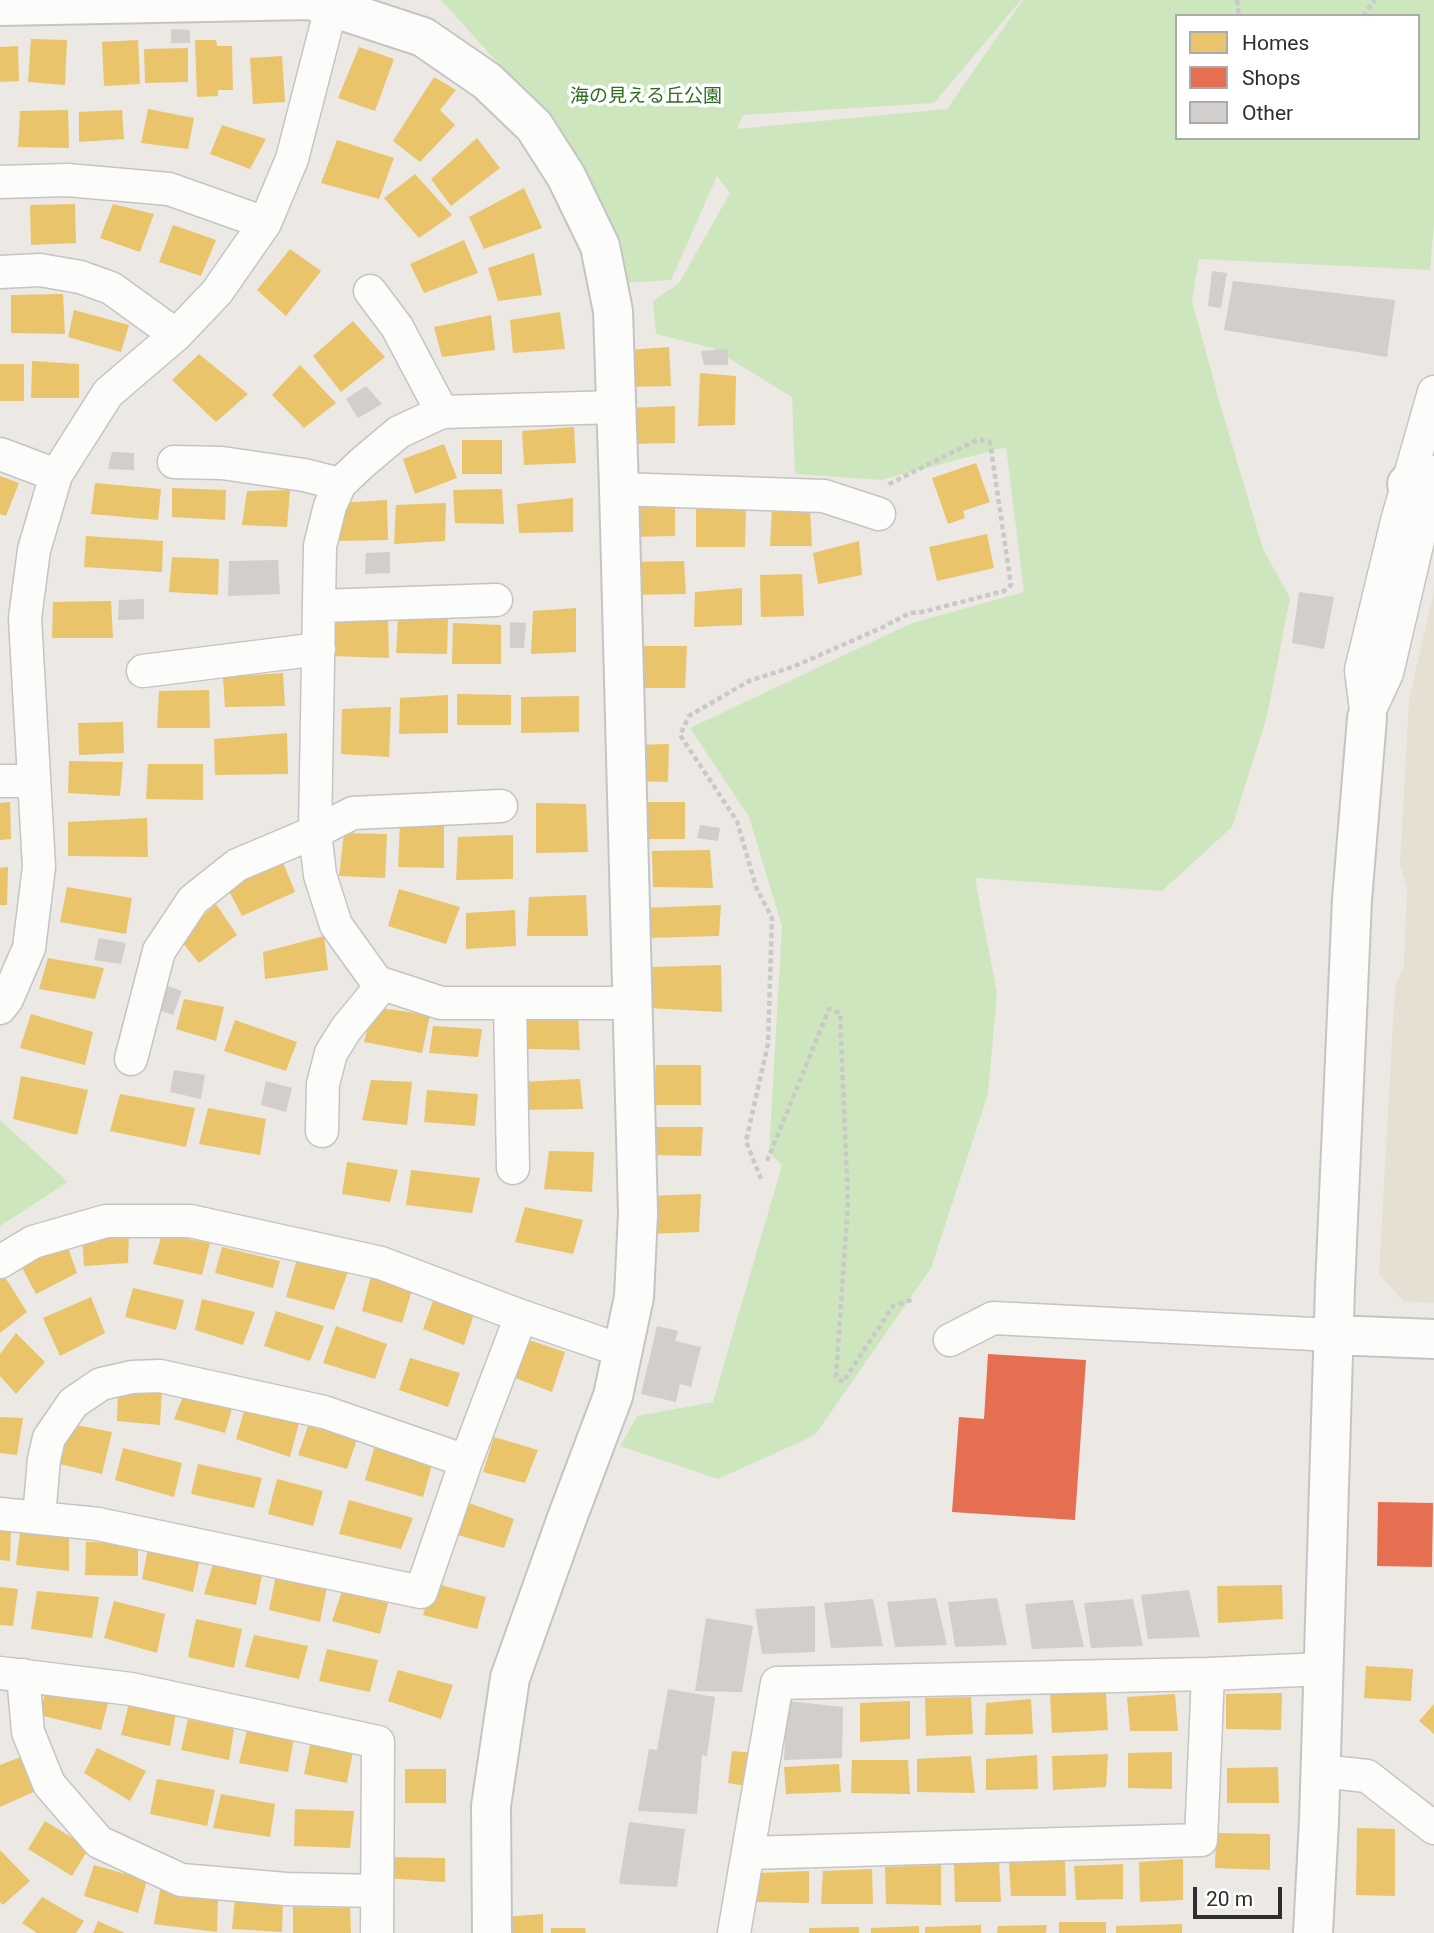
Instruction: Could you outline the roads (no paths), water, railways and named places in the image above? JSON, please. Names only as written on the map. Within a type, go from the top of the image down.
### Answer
[{"type":"street","points":[[0,6],[310,0],[332,3],[423,37],[487,81],[534,126],[566,176],[600,246],[613,311],[620,489],[638,1213],[634,1297],[613,1396],[510,1678],[491,1806],[492,1933]]},
{"type":"street","points":[[0,1008],[7,999],[14,948],[39,867],[34,781],[13,616],[57,475],[108,393],[176,335],[218,292],[265,223],[292,159],[332,3]]},
{"type":"street","points":[[0,182],[67,180],[169,189],[265,223]]},
{"type":"street","points":[[0,272],[40,270],[80,277],[111,288],[176,335]]},
{"type":"street","points":[[370,291],[397,327],[442,412]]},
{"type":"street","points":[[1313,1933],[1321,1771],[1333,1335],[1352,900],[1367,718],[1387,673],[1426,482],[1434,392]]},
{"type":"street","points":[[617,407],[442,412],[400,432],[340,484],[330,506],[320,546],[315,832],[320,875],[336,925],[377,982],[441,1003],[634,1003]]},
{"type":"street","points":[[0,454],[57,475]]},
{"type":"street","points":[[174,462],[222,463],[304,475],[340,484]]},
{"type":"street","points":[[620,489],[824,496],[879,514]]},
{"type":"street","points":[[320,606],[496,600]]},
{"type":"street","points":[[143,671],[319,649]]},
{"type":"street","points":[[0,781],[34,781]]},
{"type":"street","points":[[131,1059],[159,951],[193,900],[237,865],[353,813],[501,806]]},
{"type":"street","points":[[322,1131],[323,1084],[331,1053],[346,1029],[383,984]]},
{"type":"street","points":[[510,1003],[513,1168]]},
{"type":"street","points":[[0,1262],[33,1241],[106,1221],[190,1221],[381,1263],[623,1351]]},
{"type":"street","points":[[0,1514],[98,1524],[421,1592],[466,1461],[521,1316]]},
{"type":"street","points":[[950,1340],[993,1318],[1434,1339]]},
{"type":"street","points":[[39,1517],[44,1459],[50,1438],[73,1403],[101,1384],[132,1377],[160,1376],[324,1412],[466,1461]]},
{"type":"street","points":[[734,1933],[777,1683],[1324,1669]]},
{"type":"street","points":[[377,1891],[286,1889],[181,1880],[99,1842],[50,1784],[28,1732],[12,1674],[131,1689],[378,1742],[377,1933]]},
{"type":"street","points":[[748,1853],[1201,1840],[1208,1674]]},
{"type":"street","points":[[1321,1771],[1367,1776],[1434,1828]]},
{"type":"park label","name":"海の見える丘公園","points":[[646,97]]}]
